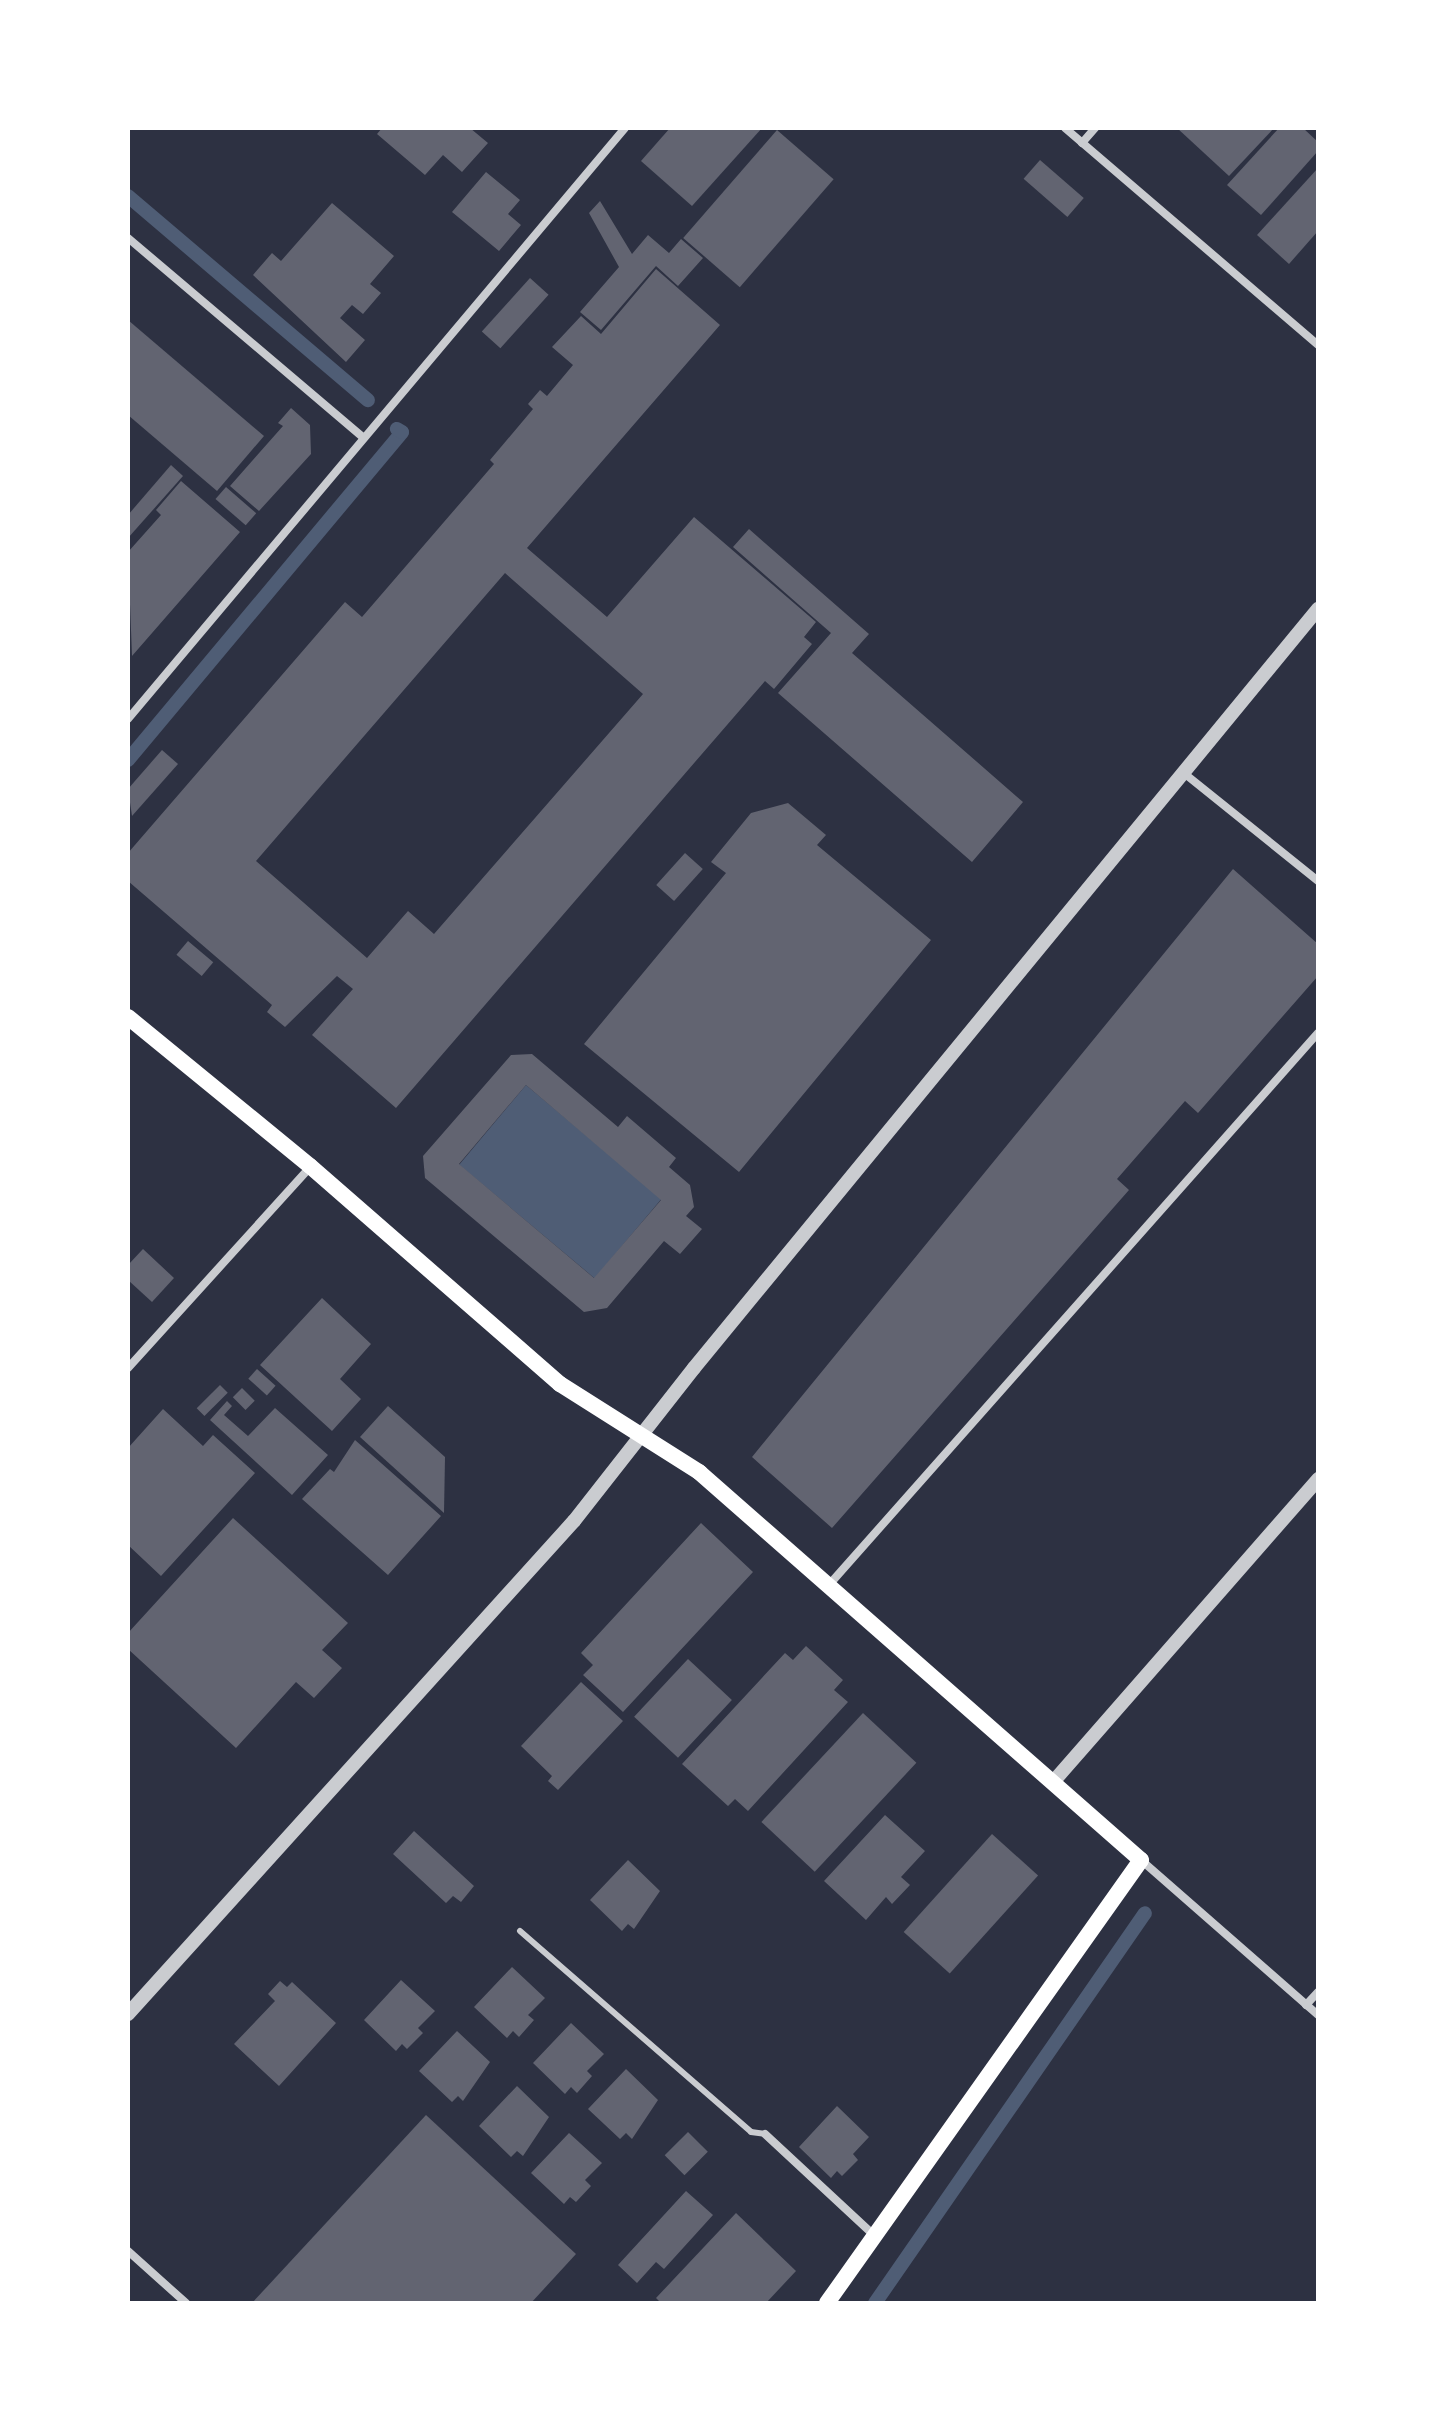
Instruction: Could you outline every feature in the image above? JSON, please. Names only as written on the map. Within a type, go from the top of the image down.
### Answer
[{"type":"main road","points":[[128,1017],[310,1166],[560,1384],[699,1472],[1141,1860],[877,2238],[827,2303]]},
{"type":"street","points":[[128,719],[625,128]]},
{"type":"street","points":[[1065,128],[1318,345]]},
{"type":"street","points":[[1082,143],[1095,128]]},
{"type":"street","points":[[128,238],[364,438]]},
{"type":"street","points":[[128,2014],[574,1521],[1318,609]]},
{"type":"street","points":[[1185,774],[1318,881]]},
{"type":"street","points":[[828,1586],[1318,1033]]},
{"type":"street","points":[[128,1368],[310,1166]]},
{"type":"street","points":[[1053,1782],[1318,1479]]},
{"type":"street","points":[[1141,1860],[1318,2015]]},
{"type":"street","points":[[1306,2005],[1318,1992]]},
{"type":"street","points":[[765,2134],[877,2238]]},
{"type":"street","points":[[128,2251],[186,2303]]},
{"type":"lane","points":[[520,1931],[751,2132],[765,2134]]},
{"type":"water","points":[[526,1085],[662,1199],[595,1278],[459,1165]]},
{"type":"building","points":[[382,128],[470,128],[488,143],[462,172],[443,155],[425,175],[377,134]]},
{"type":"building","points":[[670,128],[762,128],[692,206],[641,161]]},
{"type":"building","points":[[1177,128],[1274,128],[1229,176]]},
{"type":"building","points":[[1279,128],[1303,128],[1318,142],[1318,151],[1261,215],[1227,185]]},
{"type":"building","points":[[777,130],[834,179],[740,287],[683,238]]},
{"type":"building","points":[[1040,160],[1084,198],[1067,217],[1024,179]]},
{"type":"building","points":[[1318,168],[1318,231],[1289,264],[1257,235]]},
{"type":"building","points":[[486,172],[520,200],[508,214],[521,225],[499,251],[452,212]]},
{"type":"building","points":[[600,201],[632,254],[648,235],[669,253],[681,239],[703,258],[678,286],[656,266],[601,330],[580,312],[619,267],[589,213]]},
{"type":"building","points":[[332,203],[394,256],[370,284],[381,293],[363,314],[352,305],[340,318],[365,340],[346,362],[253,275],[272,253],[281,261]]},
{"type":"building","points":[[656,269],[720,325],[527,548],[607,617],[694,517],[816,622],[804,637],[812,644],[774,689],[765,681],[396,1108],[312,1035],[353,989],[337,976],[285,1027],[267,1012],[272,1005],[128,881],[128,853],[345,602],[362,617],[494,464],[490,460],[533,409],[528,404],[540,390],[547,396],[573,365],[552,347],[581,316],[601,334]],"holes":[[[505,573],[643,694],[434,934],[408,911],[367,958],[256,861]]]},
{"type":"building","points":[[530,278],[549,295],[500,348],[482,332]]},
{"type":"building","points":[[128,320],[264,436],[217,491],[128,415]]},
{"type":"building","points":[[291,408],[310,425],[311,454],[259,511],[230,486],[283,426],[278,423]]},
{"type":"building","points":[[171,465],[183,476],[128,538],[128,515]]},
{"type":"building","points":[[181,481],[240,532],[132,656],[128,552],[161,515],[156,510]]},
{"type":"building","points":[[226,487],[256,513],[246,525],[216,499]]},
{"type":"building","points":[[749,529],[869,634],[852,653],[1023,802],[972,862],[778,693],[831,633],[733,547]]},
{"type":"building","points":[[162,750],[178,764],[132,816],[128,789]]},
{"type":"building","points":[[788,803],[826,835],[817,845],[931,940],[739,1172],[584,1044],[726,873],[711,862],[751,813]]},
{"type":"building","points":[[685,853],[703,869],[674,901],[656,885]]},
{"type":"building","points":[[1233,869],[1318,944],[1318,976],[1198,1113],[1185,1101],[1117,1179],[1129,1190],[832,1528],[752,1457]]},
{"type":"building","points":[[188,941],[213,962],[202,976],[176,955]]},
{"type":"building","points":[[532,1054],[618,1127],[627,1116],[676,1158],[669,1167],[690,1185],[694,1207],[686,1216],[702,1229],[680,1254],[664,1241],[607,1308],[584,1312],[425,1178],[423,1156],[511,1055]],"holes":[[[526,1085],[661,1200],[594,1278],[459,1164]]]},
{"type":"building","points":[[143,1249],[174,1278],[152,1302],[128,1280],[128,1265]]},
{"type":"building","points":[[322,1298],[371,1344],[340,1379],[361,1399],[332,1431],[260,1365]]},
{"type":"building","points":[[257,1369],[276,1386],[267,1395],[248,1379]]},
{"type":"building","points":[[220,1385],[228,1393],[204,1416],[197,1408]]},
{"type":"building","points":[[242,1388],[255,1401],[246,1410],[233,1397]]},
{"type":"building","points":[[227,1401],[232,1406],[224,1415],[248,1436],[275,1408],[328,1455],[292,1495],[210,1420]]},
{"type":"building","points":[[388,1406],[445,1457],[444,1513],[360,1437]]},
{"type":"building","points":[[163,1409],[203,1446],[213,1435],[255,1473],[161,1576],[128,1545],[128,1448]]},
{"type":"building","points":[[355,1440],[441,1516],[388,1575],[302,1499],[330,1469],[334,1472]]},
{"type":"building","points":[[233,1518],[348,1623],[322,1650],[342,1668],[314,1698],[296,1682],[236,1748],[128,1649],[128,1633]]},
{"type":"building","points":[[701,1523],[753,1572],[623,1712],[583,1675],[593,1665],[581,1653]]},
{"type":"building","points":[[806,1646],[843,1680],[834,1690],[848,1702],[748,1811],[735,1799],[728,1806],[682,1764],[785,1653],[793,1660]]},
{"type":"building","points":[[688,1659],[732,1700],[678,1758],[634,1717]]},
{"type":"building","points":[[581,1682],[623,1721],[558,1790],[548,1781],[552,1776],[521,1746]]},
{"type":"building","points":[[863,1713],[916,1763],[815,1872],[761,1822]]},
{"type":"building","points":[[885,1815],[925,1851],[901,1877],[910,1885],[892,1904],[886,1897],[866,1920],[824,1881]]},
{"type":"building","points":[[414,1831],[474,1886],[461,1902],[453,1896],[446,1903],[393,1854]]},
{"type":"building","points":[[992,1834],[1038,1875],[950,1974],[904,1932]]},
{"type":"building","points":[[628,1860],[660,1891],[634,1929],[628,1924],[622,1931],[590,1900]]},
{"type":"building","points":[[512,1967],[545,1998],[528,2015],[534,2020],[519,2037],[513,2031],[507,2038],[474,2007]]},
{"type":"building","points":[[401,1980],[435,2011],[418,2028],[423,2033],[407,2049],[402,2044],[396,2051],[364,2020]]},
{"type":"building","points":[[280,1981],[287,1987],[292,1982],[336,2023],[279,2086],[234,2044],[275,2001],[268,1994]]},
{"type":"building","points":[[571,2023],[604,2054],[587,2071],[592,2076],[577,2093],[571,2087],[565,2094],[533,2063]]},
{"type":"building","points":[[457,2031],[490,2062],[463,2101],[458,2096],[452,2102],[419,2071]]},
{"type":"building","points":[[626,2069],[658,2100],[632,2139],[626,2133],[620,2139],[588,2109]]},
{"type":"building","points":[[517,2086],[549,2117],[523,2156],[517,2151],[511,2157],[479,2126]]},
{"type":"building","points":[[837,2106],[869,2137],[853,2154],[858,2160],[842,2176],[837,2171],[831,2178],[799,2147]]},
{"type":"building","points":[[426,2115],[576,2254],[531,2303],[252,2303]]},
{"type":"building","points":[[688,2132],[708,2152],[684,2175],[665,2155]]},
{"type":"building","points":[[569,2133],[602,2163],[585,2180],[591,2186],[576,2202],[570,2197],[564,2204],[531,2173]]},
{"type":"building","points":[[686,2191],[713,2215],[664,2269],[656,2262],[637,2283],[618,2265]]},
{"type":"building","points":[[736,2213],[796,2271],[766,2303],[661,2303],[656,2298]]},
{"type":"waterway","points":[[128,196],[368,400]]},
{"type":"waterway","points":[[128,760],[402,432],[397,429]]},
{"type":"waterway","points":[[875,2303],[1145,1913]]}]
